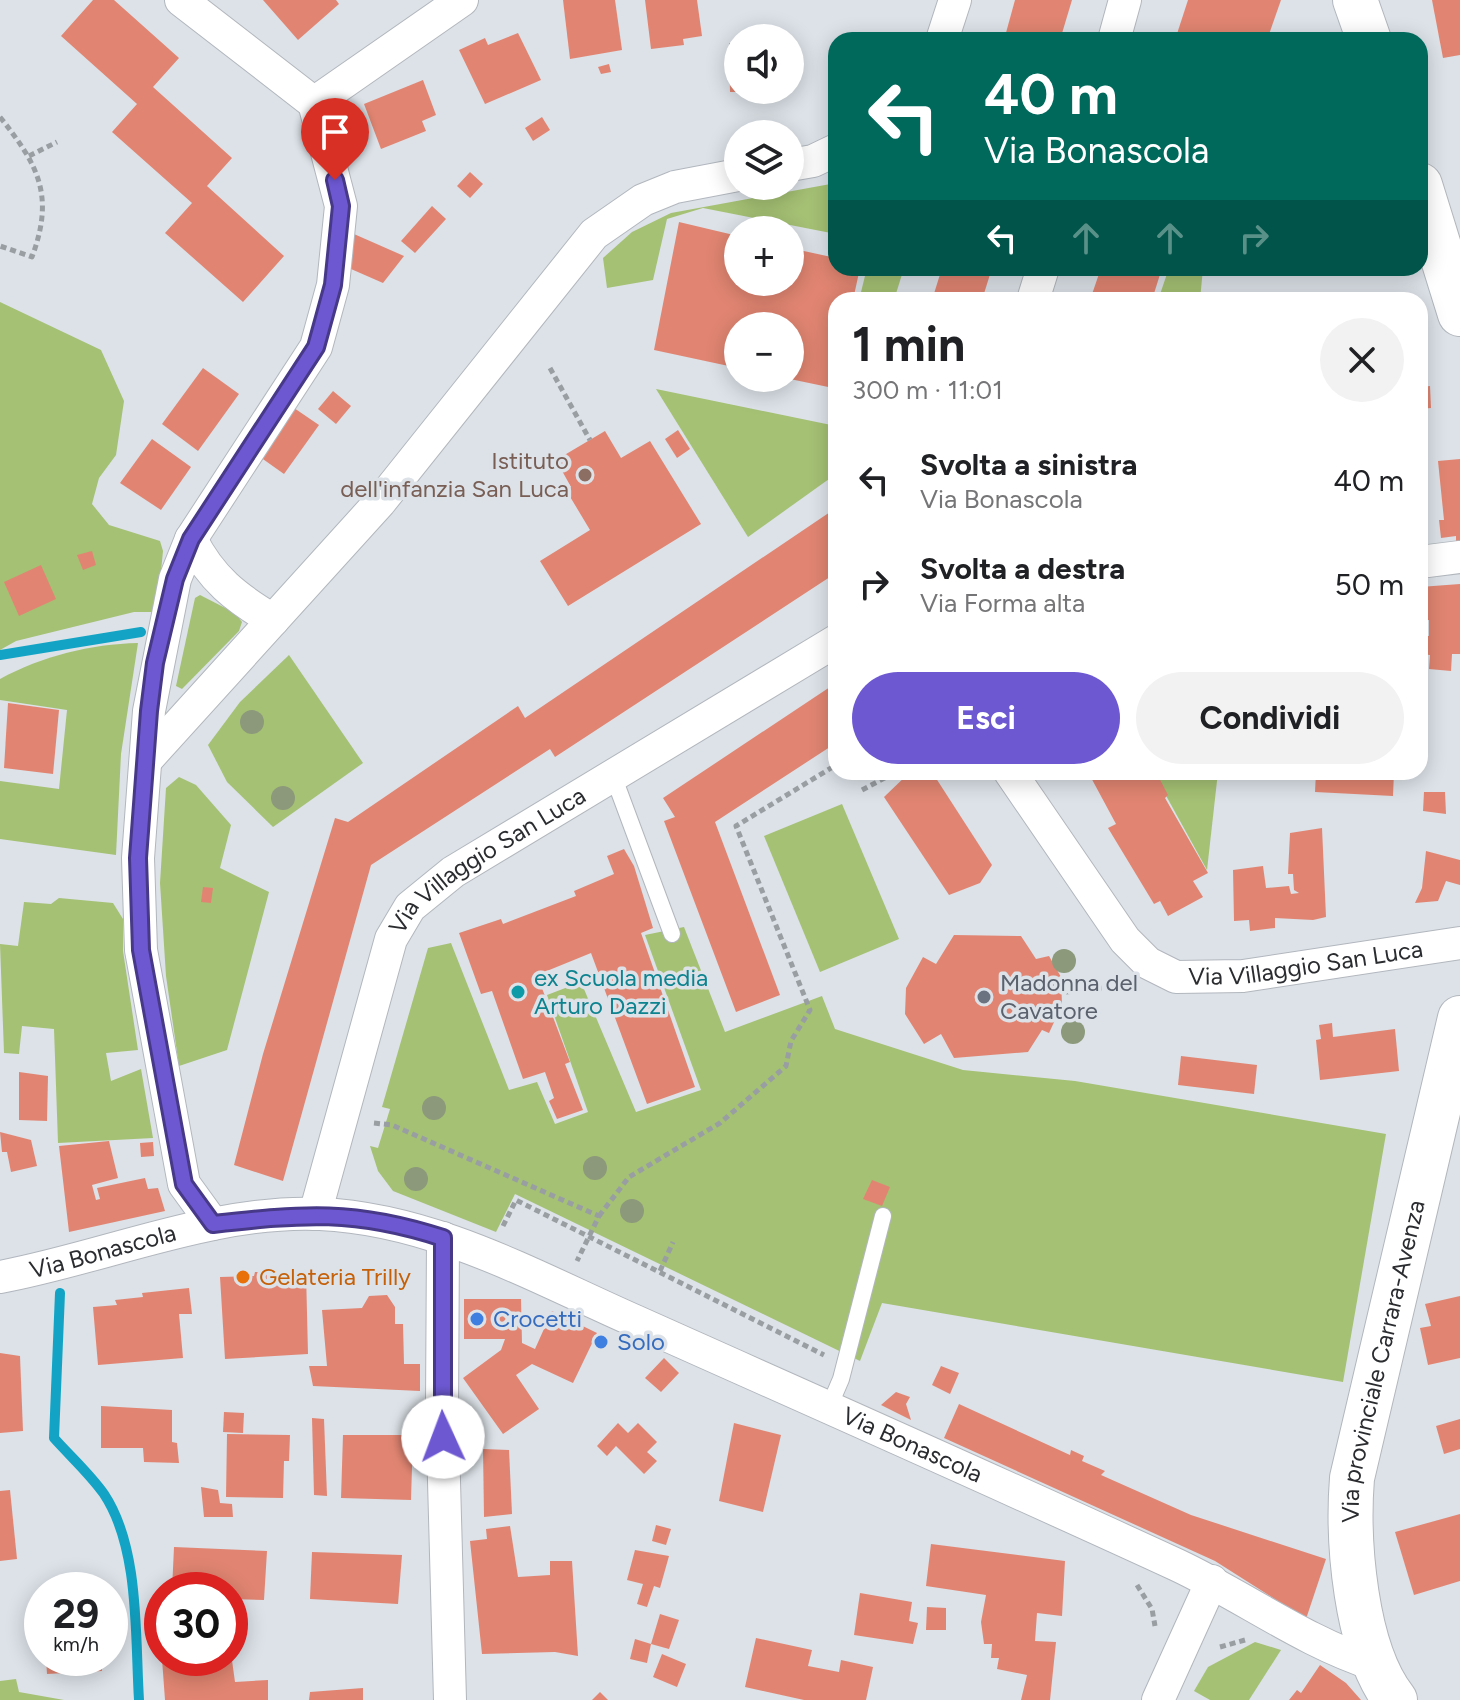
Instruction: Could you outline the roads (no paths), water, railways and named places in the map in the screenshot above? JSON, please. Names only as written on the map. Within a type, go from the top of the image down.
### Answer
[{"type":"main road","points":[[1355,0],[1366,32]]},
{"type":"main road","points":[[1428,211],[1460,314]]},
{"type":"main road","name":"Via provinciale Carrara-Avenza","points":[[1386,1683],[1349,1544],[1352,1478],[1460,1018]]},
{"type":"street","points":[[314,103],[462,0]]},
{"type":"street","points":[[945,32],[955,0]]},
{"type":"street","points":[[1116,32],[1125,0]]},
{"type":"street","points":[[188,2],[314,103],[341,206],[333,285],[316,347],[191,539],[175,579],[155,663],[138,858],[141,950],[184,1184],[213,1224]]},
{"type":"street","points":[[804,163],[828,154]]},
{"type":"street","points":[[148,758],[380,502],[594,234],[643,200],[675,187],[724,178]]},
{"type":"street","points":[[191,539],[205,567],[219,583],[240,601],[273,620]]},
{"type":"street","points":[[1428,561],[1460,557]]},
{"type":"street","name":"Via Villaggio San Luca","points":[[315,1214],[391,939],[410,907],[453,872],[614,778],[828,646]]},
{"type":"street","name":"Via Villaggio San Luca","points":[[1015,780],[1125,940],[1148,963],[1176,977],[1243,976],[1460,943]]},
{"type":"street","name":"Via Bonascola","points":[[0,1277],[213,1224],[315,1214],[359,1217],[443,1238],[490,1255],[1212,1581],[1386,1683]]},
{"type":"street","points":[[443,1238],[442,1408],[450,1700]]},
{"type":"street","points":[[1158,1700],[1212,1581]]},
{"type":"lane","points":[[614,778],[672,934]]},
{"type":"lane","points":[[829,1407],[841,1379],[883,1216]]},
{"type":"waterway","points":[[0,655],[141,632]]},
{"type":"waterway","points":[[60,1293],[54,1438],[104,1494],[124,1540],[134,1594],[139,1700]]},
{"type":"place","name":"Istituto dell'infanzia San Luca","points":[[585,475]]},
{"type":"place","name":"ex Scuola media Arturo Dazzi","points":[[518,992]]},
{"type":"place","name":"Madonna del Cavatore","points":[[984,997]]},
{"type":"place","name":"Gelateria Trilly","points":[[243,1277]]},
{"type":"place","name":"Crocetti","points":[[477,1319]]},
{"type":"place","name":"Solo","points":[[601,1342]]}]
